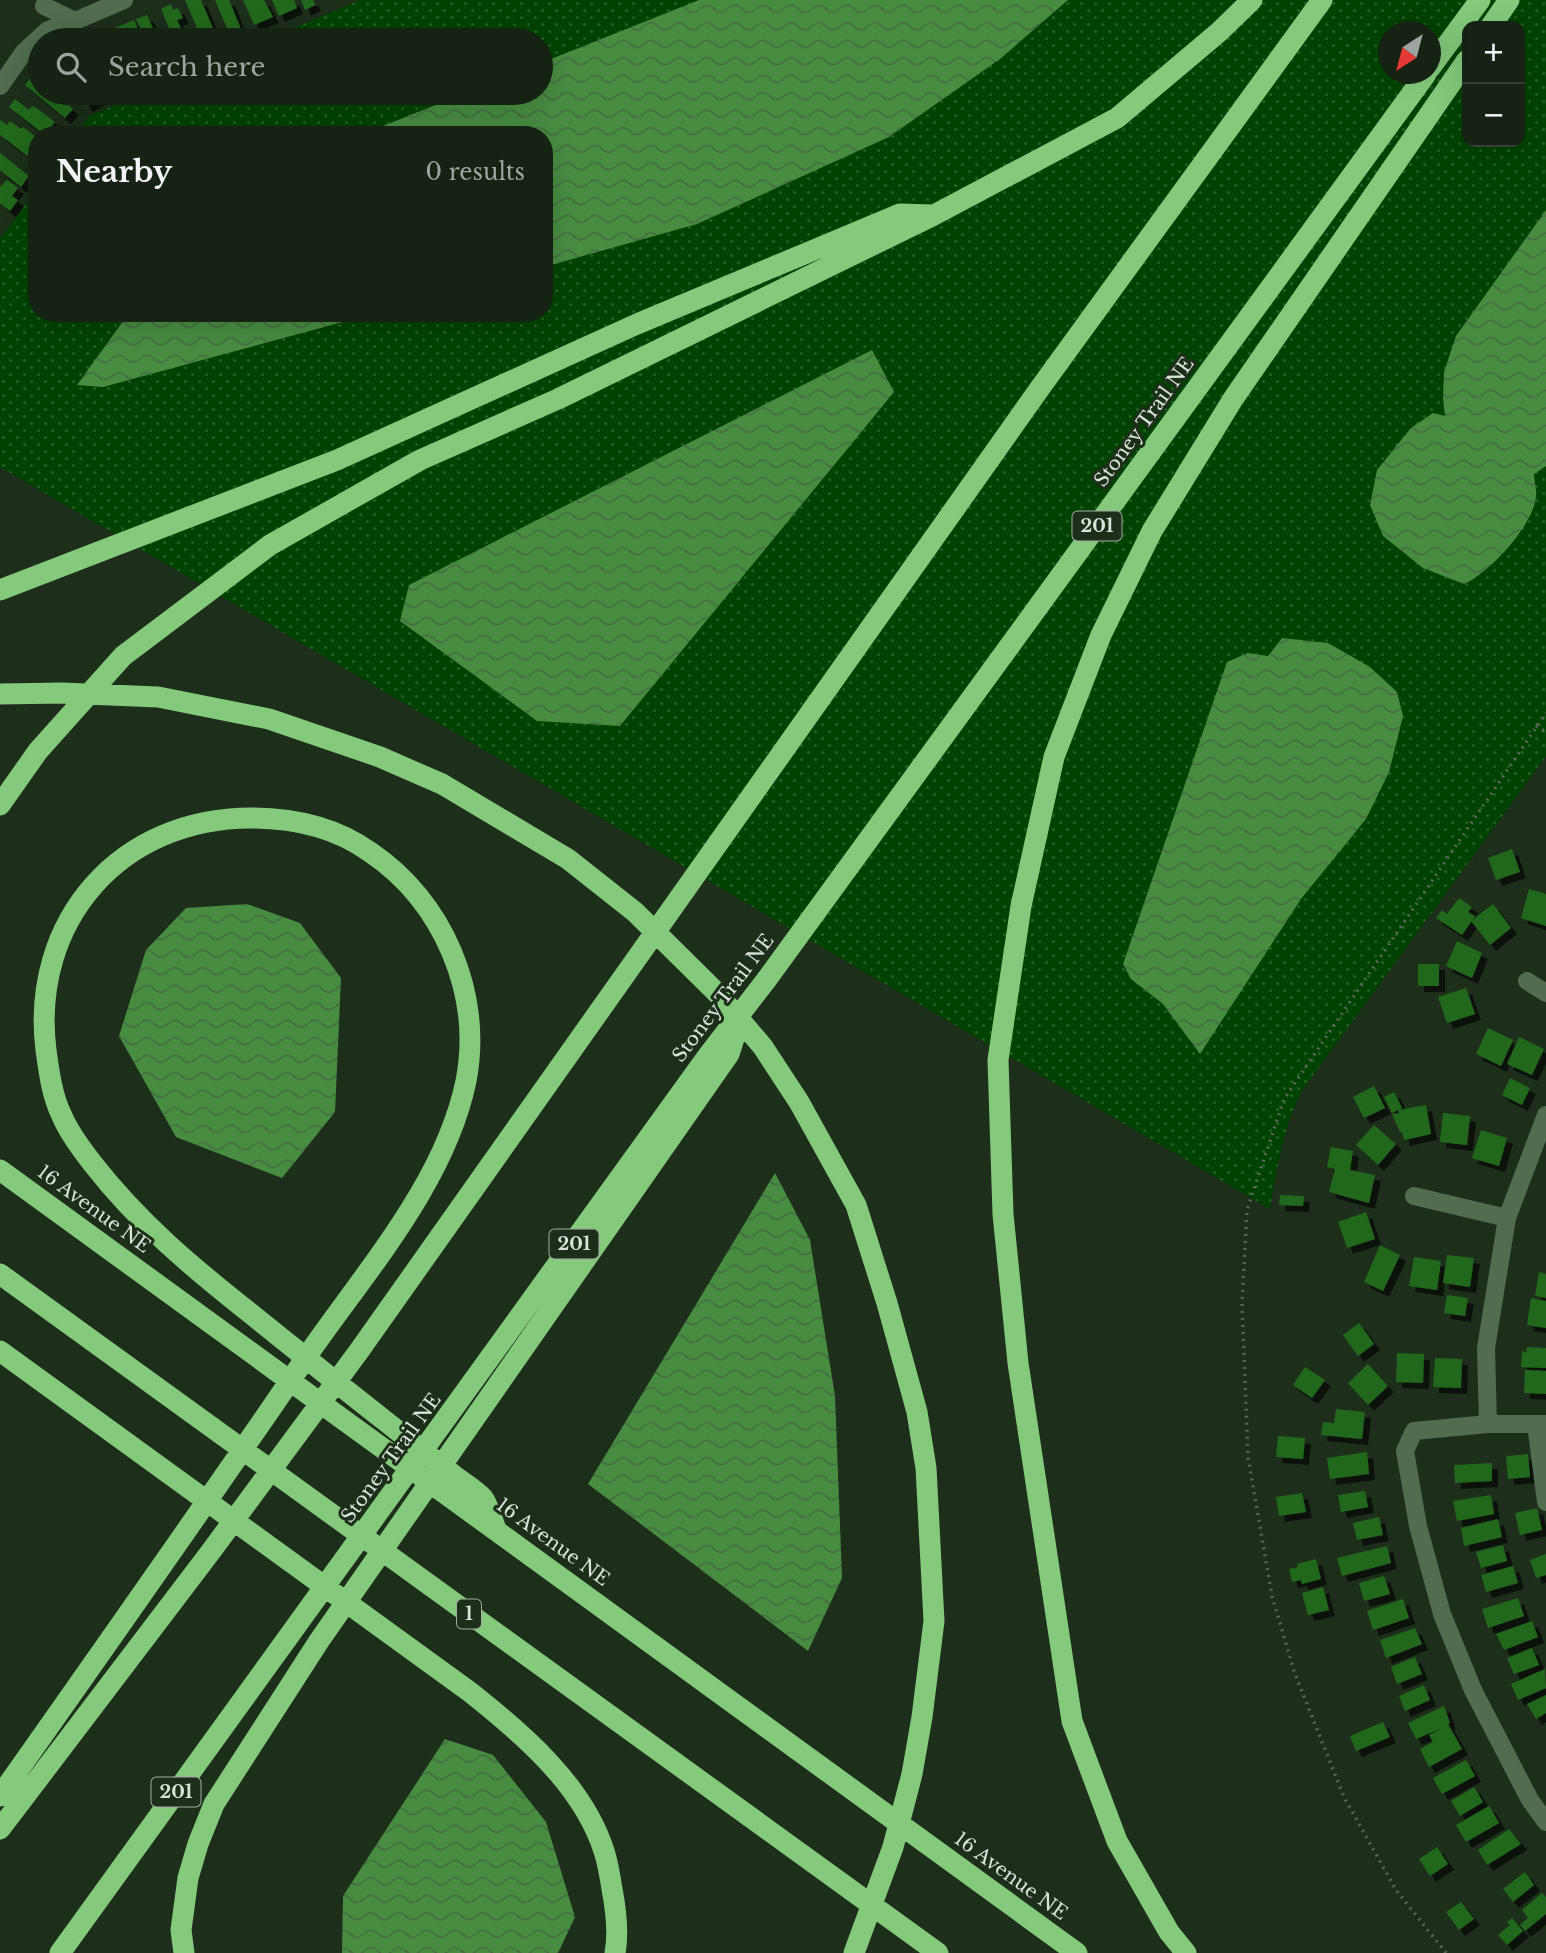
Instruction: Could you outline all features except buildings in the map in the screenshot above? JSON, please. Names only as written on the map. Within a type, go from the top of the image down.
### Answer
[{"type":"highway","points":[[0,805],[38,751],[123,656],[270,545],[420,460],[558,399],[934,215],[1116,118],[1219,32],[1252,0]]},
{"type":"highway","points":[[0,1829],[359,1351],[1032,400],[1322,0]]},
{"type":"highway","points":[[1441,53],[1480,0]]},
{"type":"highway","points":[[1494,21],[1509,0]]},
{"type":"highway","points":[[1186,1953],[1169,1932],[1117,1841],[1072,1721],[1018,1363],[1003,1214],[998,1060],[1019,919],[1055,757],[1101,635],[1152,531],[1233,399],[1462,67]]},
{"type":"highway","name":"Stoney Trail NE","points":[[60,1953],[707,1057],[743,1012],[1419,84]]},
{"type":"highway","points":[[0,590],[337,460],[637,324],[900,214],[934,215]]},
{"type":"highway","points":[[0,694],[62,693],[158,698],[269,719],[380,757],[442,784],[568,859],[635,912],[718,994],[763,1047],[799,1102],[856,1205],[884,1292],[917,1412],[926,1468],[934,1621],[912,1774],[893,1847],[854,1953]]},
{"type":"highway","points":[[0,1796],[187,1531],[327,1328],[405,1218],[422,1190],[456,1118],[465,1084],[470,1052],[469,1016],[457,960],[429,909],[376,855],[352,840],[290,820],[227,818],[183,827],[163,835],[123,858],[79,903],[51,960],[44,1030],[50,1078],[62,1116],[84,1152],[133,1212],[173,1250],[484,1499],[496,1529]]},
{"type":"highway","points":[[184,1953],[181,1930],[188,1878],[214,1804],[319,1641],[729,1054],[743,1012]]},
{"type":"highway","name":"16 Avenue NE","points":[[0,1170],[1077,1953]]},
{"type":"highway","name":"1","points":[[0,1274],[938,1953]]},
{"type":"highway","points":[[0,1351],[386,1629],[497,1713],[525,1739],[571,1790],[604,1851],[616,1913],[615,1953]]},
{"type":"street","points":[[54,28],[124,0]]},
{"type":"street","points":[[44,6],[75,21]]},
{"type":"street","points":[[0,86],[28,48]]},
{"type":"street","points":[[1527,981],[1546,993]]},
{"type":"street","points":[[1488,1424],[1486,1348],[1507,1218],[1546,1115]]},
{"type":"street","points":[[1414,1196],[1507,1218]]},
{"type":"street","points":[[1546,1502],[1541,1424],[1488,1424],[1413,1431],[1405,1451],[1418,1526],[1442,1614],[1473,1690],[1530,1800],[1546,1822]]},
{"type":"path","points":[[1446,1953],[1396,1890],[1344,1797],[1295,1674],[1272,1596],[1248,1457],[1242,1303],[1247,1210],[1284,1099],[1546,713]]},
{"type":"path","points":[[1536,726],[1546,732]]},
{"type":"shaded area","points":[[360,0],[1546,0],[1546,756],[1301,1092],[1285,1134],[1270,1209],[0,467],[0,239],[28,201],[28,322],[553,322],[553,126],[82,126],[89,116],[115,105],[553,105],[553,28],[294,28]]},
{"type":"water","points":[[699,0],[1068,0],[1000,59],[889,137],[697,224],[553,264],[553,126],[383,126],[436,105],[553,105],[553,58]]},
{"type":"water","points":[[1546,210],[1546,466],[1534,474],[1536,494],[1533,508],[1519,534],[1486,570],[1464,584],[1423,568],[1383,536],[1370,505],[1377,470],[1411,428],[1433,413],[1445,416],[1444,372],[1456,336]]},
{"type":"water","points":[[122,322],[343,322],[103,387],[77,385]]},
{"type":"water","points":[[872,350],[894,392],[620,726],[537,721],[400,621],[409,585]]},
{"type":"water","points":[[1282,638],[1328,643],[1370,667],[1397,692],[1403,716],[1389,772],[1366,819],[1301,899],[1200,1054],[1163,1004],[1131,979],[1123,964],[1227,662],[1248,653],[1268,656]]},
{"type":"water","points":[[247,904],[300,923],[341,978],[335,1112],[282,1178],[176,1137],[119,1036],[146,950],[186,908]]},
{"type":"water","points":[[775,1173],[810,1240],[835,1396],[842,1578],[808,1651],[588,1484]]},
{"type":"water","points":[[445,1739],[493,1755],[546,1822],[575,1917],[558,1953],[342,1953],[343,1896]]}]
